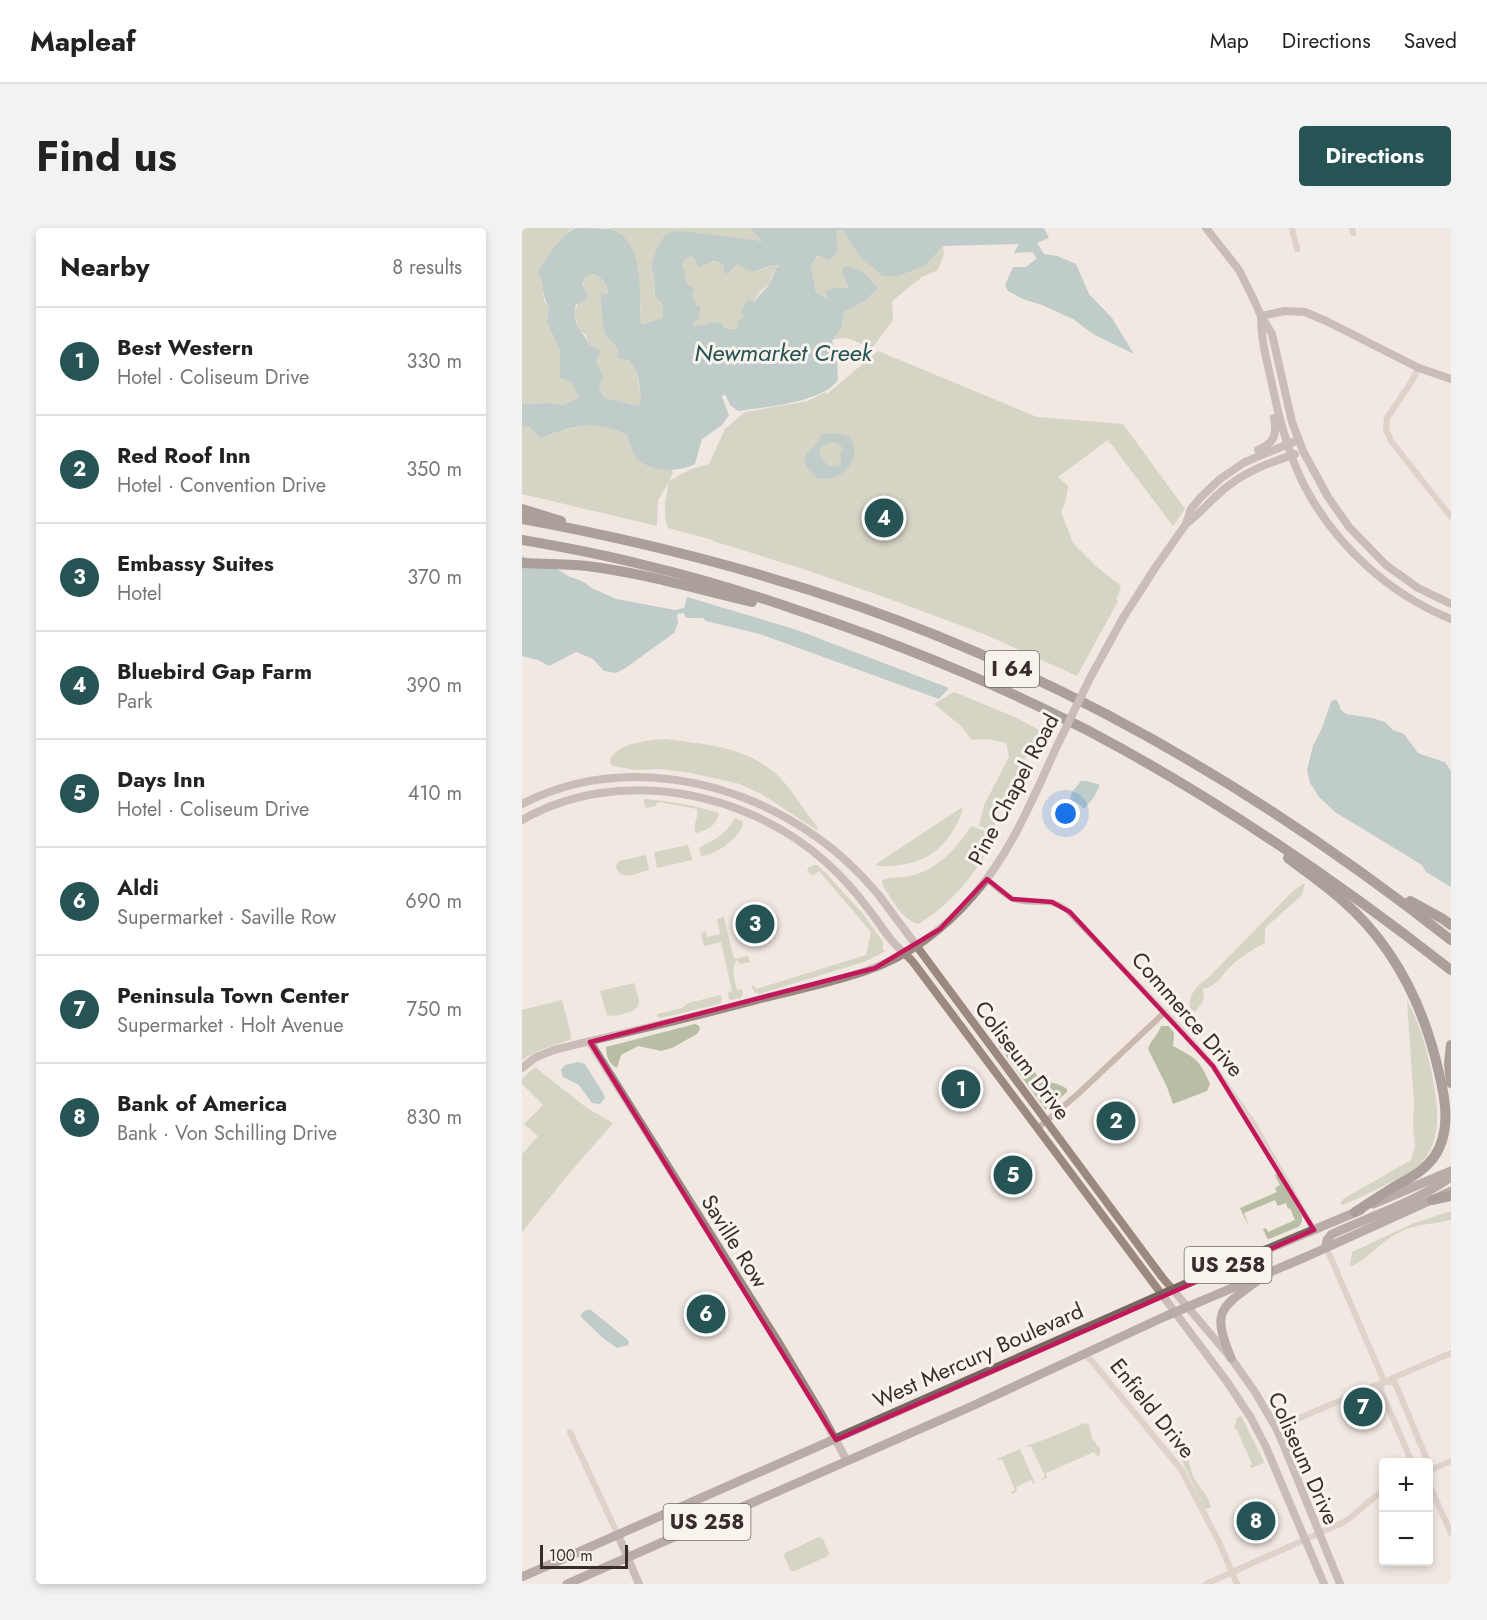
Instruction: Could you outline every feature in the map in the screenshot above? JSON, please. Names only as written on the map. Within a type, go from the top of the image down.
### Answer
[{"type":"highway","points":[[522,509],[613,537]]},
{"type":"highway","name":"I 64","points":[[522,519],[613,537],[720,564],[816,592],[929,633],[1019,672],[1122,723],[1204,769],[1277,814],[1375,882],[1451,939]]},
{"type":"highway","name":"I 64","points":[[522,540],[646,565],[758,597],[894,644],[1020,698],[1087,730],[1184,784],[1244,821],[1318,870],[1451,970]]},
{"type":"highway","points":[[522,563],[566,564],[646,576],[837,623]]},
{"type":"highway","points":[[1244,821],[1342,900],[1378,938],[1409,985],[1432,1045],[1445,1101],[1445,1128],[1442,1141],[1433,1158],[1422,1170],[1355,1212]]},
{"type":"highway","points":[[1375,882],[1451,925]]},
{"type":"highway","points":[[1451,1045],[1449,1064],[1451,1083]]},
{"type":"highway","points":[[1432,1200],[1451,1196]]},
{"type":"main road","name":"West Mercury Boulevard","points":[[522,1577],[1172,1290],[1451,1171]]},
{"type":"main road","points":[[1326,1247],[1332,1234],[1418,1196],[1451,1177]]},
{"type":"main road","name":"West Mercury Boulevard","points":[[567,1584],[970,1407],[1186,1307],[1451,1191]]},
{"type":"main road","points":[[1231,1358],[1221,1329],[1223,1311],[1234,1297],[1268,1272]]},
{"type":"street","points":[[1206,228],[1239,270],[1272,334],[1288,407],[1299,440],[1328,497],[1345,522],[1386,565],[1418,588],[1451,604]]},
{"type":"street","points":[[1292,228],[1298,249]]},
{"type":"street","points":[[1261,316],[1285,311],[1305,312],[1419,368],[1451,379]]},
{"type":"street","points":[[1261,316],[1261,337],[1281,426],[1291,455],[1315,503],[1329,524],[1353,552],[1391,586],[1451,619]]},
{"type":"street","points":[[1419,368],[1387,418],[1386,429],[1391,441],[1451,517]]},
{"type":"street","points":[[1231,470],[1243,458],[1269,445],[1275,436],[1275,424],[1268,390],[1270,376]]},
{"type":"street","name":"Pine Chapel Road","points":[[522,1068],[531,1060],[548,1052],[828,983],[875,968],[904,953],[940,929],[960,911],[987,879],[1017,831],[1089,680],[1138,594],[1186,524],[1191,509],[1231,470],[1255,457],[1299,440]]},
{"type":"street","name":"Pine Chapel Road","points":[[1186,524],[1199,515],[1235,481],[1263,466],[1303,451]]},
{"type":"street","name":"Coliseum Drive","points":[[522,804],[543,794],[585,782],[648,776],[674,779],[725,791],[764,807],[789,819],[838,853],[878,894],[1172,1290],[1231,1358],[1255,1392],[1276,1428],[1340,1584]]},
{"type":"street","name":"Coliseum Drive","points":[[522,820],[567,800],[588,795],[623,790],[651,790],[681,794],[733,807],[772,825],[815,853],[865,904],[892,941],[913,962],[1228,1383],[1251,1418],[1266,1447],[1324,1584]]},
{"type":"street","name":"Commerce Drive","points":[[987,879],[1012,899],[1052,902],[1065,908],[1165,1012],[1213,1066],[1240,1103],[1314,1230]]},
{"type":"street","points":[[1038,1128],[1079,1093],[1165,1012]]},
{"type":"street","name":"Saville Row","points":[[590,1041],[779,1343],[847,1461]]},
{"type":"street","points":[[1326,1247],[1384,1381],[1380,1389],[1410,1458]]},
{"type":"street","name":"Enfield Drive","points":[[1085,1353],[1181,1469],[1220,1544],[1237,1584]]},
{"type":"street","points":[[1294,1420],[1451,1353]]},
{"type":"street","points":[[1384,1381],[1395,1383],[1425,1458]]},
{"type":"street","points":[[570,1432],[639,1584]]},
{"type":"street","points":[[1433,1466],[1451,1461]]},
{"type":"street","points":[[1206,1584],[1350,1518],[1379,1493]]},
{"type":"street","points":[[1433,1493],[1451,1533]]},
{"type":"highlighted area","points":[[987,879],[1012,899],[1052,902],[1070,912],[1213,1066],[1314,1230],[836,1440],[590,1042],[875,968],[940,929]]},
{"type":"green space","points":[[522,228],[577,228],[570,230],[545,260],[542,279],[544,300],[549,307],[547,322],[560,351],[560,378],[571,382],[579,397],[564,405],[522,404]]},
{"type":"green space","points":[[609,228],[751,228],[765,241],[692,232],[664,236],[651,266],[655,296],[664,305],[663,319],[640,326],[638,266]]},
{"type":"green space","points":[[842,229],[860,257],[926,265],[943,246],[944,254],[938,270],[922,277],[892,301],[893,320],[871,350],[848,339],[832,340],[842,327],[844,312],[865,301],[878,288],[836,288],[828,299],[816,292],[811,266],[836,232]]},
{"type":"green space","points":[[691,256],[723,264],[724,273],[729,273],[737,264],[758,271],[779,264],[769,284],[758,294],[745,315],[739,320],[738,329],[709,325],[693,327],[692,324],[700,306],[696,306],[683,271],[685,259]]},
{"type":"green space","points":[[594,274],[600,277],[608,290],[608,294],[601,293],[604,333],[623,358],[632,363],[637,373],[641,401],[638,406],[604,398],[599,388],[602,377],[586,335],[580,331],[574,315],[586,276]]},
{"type":"green space","points":[[878,351],[1037,417],[1123,424],[1185,509],[1173,526],[1108,440],[1058,477],[1068,486],[1061,512],[1073,543],[1097,567],[1121,586],[1116,599],[1118,601],[1077,676],[984,634],[884,597],[713,540],[668,528],[665,511],[669,482],[658,500],[657,526],[522,494],[522,426],[528,426],[540,438],[582,426],[600,425],[614,428],[627,434],[634,455],[648,466],[672,470],[669,481],[691,469],[709,464],[725,429],[745,412],[808,401],[825,392],[827,394]]},
{"type":"green space","points":[[954,692],[1045,731],[1027,755],[998,814],[993,831],[979,826],[984,805],[1009,757],[1006,743],[988,739],[972,740],[960,725],[934,704]]},
{"type":"green space","points":[[664,739],[723,748],[763,764],[786,785],[818,831],[763,795],[740,784],[691,773],[661,769],[636,770],[613,766],[610,763],[617,751],[624,747]]},
{"type":"green space","points":[[643,799],[681,804],[719,813],[711,826],[697,833],[695,829],[697,809],[658,802],[655,806],[646,808]]},
{"type":"green space","points":[[961,808],[963,809],[957,824],[941,846],[931,854],[906,864],[876,866],[876,864]]},
{"type":"green space","points":[[735,818],[743,822],[736,836],[720,849],[701,856],[699,848],[723,833]]},
{"type":"green space","points":[[971,826],[983,830],[993,838],[980,863],[962,887],[941,908],[918,924],[912,922],[898,908],[882,881],[910,876],[929,869],[959,843]]},
{"type":"green space","points":[[688,845],[692,860],[657,868],[654,852]]},
{"type":"green space","points":[[646,855],[649,870],[630,876],[625,876],[618,871],[616,866],[619,861]]},
{"type":"green space","points":[[814,865],[825,872],[863,914],[883,942],[883,950],[886,951],[864,962],[759,994],[755,993],[753,985],[756,989],[866,955],[871,932],[819,871],[813,876],[807,871]]},
{"type":"green space","points":[[1305,883],[1302,895],[1265,928],[1265,943],[1236,962],[1212,986],[1203,989],[1204,1000],[1195,1012],[1190,1008],[1192,994],[1197,987],[1294,890]]},
{"type":"green space","points":[[724,917],[734,959],[748,956],[750,962],[740,964],[737,960],[735,963],[734,975],[737,990],[742,989],[743,994],[741,998],[732,1000],[729,999],[728,993],[732,991],[721,942],[704,946],[701,933],[706,932],[707,937],[720,934],[717,919]]},
{"type":"green space","points":[[634,983],[639,1002],[636,1008],[619,1015],[607,1015],[600,991]]},
{"type":"green space","points":[[721,995],[722,1001],[719,1004],[661,1018],[657,1016],[657,1014],[682,1008],[688,1003]]},
{"type":"green space","points":[[562,1000],[571,1035],[570,1040],[539,1050],[522,1060],[522,1010]]},
{"type":"green space","points":[[1407,1001],[1425,1046],[1434,1087],[1437,1124],[1432,1147],[1413,1170],[1343,1205],[1340,1203],[1343,1199],[1411,1160],[1415,1146],[1414,1103]]},
{"type":"green space","points":[[695,1024],[700,1029],[697,1034],[672,1048],[661,1051],[638,1046],[621,1055],[617,1068],[607,1057],[606,1047]]},
{"type":"green space","points":[[1161,1026],[1169,1026],[1174,1033],[1173,1046],[1200,1064],[1210,1084],[1207,1091],[1173,1104],[1148,1049]]},
{"type":"green space","points":[[998,1037],[1042,1080],[1061,1085],[1067,1089],[1067,1092],[1046,1110],[996,1042],[995,1039]]},
{"type":"green space","points":[[535,1067],[587,1108],[613,1123],[522,1232],[522,1154],[538,1136],[524,1124],[543,1105],[522,1084],[522,1079]]},
{"type":"green space","points":[[1276,1174],[1302,1216],[1302,1221],[1298,1227],[1269,1239],[1263,1229],[1266,1228],[1268,1232],[1295,1220],[1286,1203],[1278,1206],[1275,1200],[1244,1213],[1249,1227],[1240,1208],[1277,1192],[1275,1188],[1280,1185]]},
{"type":"green space","points":[[1451,1211],[1451,1220],[1406,1229],[1393,1235],[1350,1267],[1352,1252],[1412,1224]]},
{"type":"green space","points":[[1241,1416],[1264,1463],[1251,1468],[1249,1466],[1252,1465],[1251,1462],[1234,1427],[1237,1418]]},
{"type":"green space","points":[[1085,1423],[1089,1425],[1092,1438],[1100,1449],[1100,1455],[1097,1456],[1094,1452],[1046,1473],[1047,1478],[1041,1480],[1045,1477],[1044,1474],[1031,1446],[1026,1446]]},
{"type":"green space","points":[[1181,1439],[1194,1477],[1211,1508],[1205,1509],[1181,1459],[1168,1442]]},
{"type":"green space","points":[[1020,1449],[1035,1483],[1033,1484],[1031,1480],[1016,1487],[1017,1491],[1012,1494],[1011,1492],[1015,1490],[1002,1459],[997,1461],[997,1459]]},
{"type":"green space","points":[[819,1537],[823,1539],[829,1553],[828,1556],[791,1571],[784,1556],[785,1553]]},
{"type":"water","name":"Newmarket Creek","points":[[577,228],[610,229],[622,235],[630,245],[638,270],[641,325],[663,318],[663,305],[655,296],[651,266],[664,236],[675,231],[763,241],[751,228],[1044,228],[1049,238],[1037,243],[1044,254],[1057,256],[1076,264],[1089,294],[1112,318],[1134,354],[1093,334],[1073,319],[1008,291],[1005,285],[1013,267],[1026,267],[1037,258],[1032,252],[1014,253],[1019,244],[943,246],[926,265],[898,276],[883,276],[860,257],[842,229],[836,232],[838,251],[829,260],[818,255],[811,266],[816,292],[827,299],[826,291],[849,288],[841,269],[847,266],[863,272],[878,288],[865,301],[844,312],[842,327],[832,340],[837,360],[838,380],[830,388],[806,399],[738,411],[730,405],[725,394],[722,397],[729,415],[722,425],[702,439],[695,464],[671,470],[653,468],[638,460],[633,453],[627,434],[614,429],[583,426],[540,438],[528,426],[522,426],[522,404],[564,405],[579,397],[571,382],[560,378],[560,351],[547,322],[549,307],[538,272],[555,247]],"holes":[[[691,256],[695,258],[698,267],[714,261],[723,264],[724,273],[729,273],[737,264],[755,271],[779,265],[770,282],[755,301],[746,301],[741,313],[745,315],[739,320],[737,329],[725,328],[721,323],[709,322],[708,325],[694,327],[692,324],[699,318],[700,305],[696,306],[692,295],[695,290],[687,284],[683,265],[685,259]],[[594,274],[600,277],[608,290],[608,294],[601,293],[604,333],[618,349],[618,358],[631,362],[634,367],[639,380],[641,401],[638,406],[604,398],[599,388],[603,377],[596,361],[601,351],[588,344],[577,324],[576,304],[581,303],[587,297],[587,292],[582,285],[586,276]]]},
{"type":"water","points":[[823,434],[843,434],[850,437],[854,446],[852,462],[847,468],[841,474],[826,479],[817,478],[805,462],[806,455]],"holes":[[[832,441],[843,449],[840,452],[841,464],[830,466],[822,459],[819,451],[822,445],[827,445]]]},
{"type":"water","points":[[522,556],[552,566],[616,599],[675,610],[684,608],[687,597],[797,630],[949,688],[939,699],[760,634],[706,621],[703,618],[686,618],[684,613],[677,614],[678,623],[674,633],[616,673],[604,671],[593,659],[576,652],[549,666],[538,660],[522,656]]},
{"type":"water","points":[[1337,700],[1341,710],[1346,714],[1385,722],[1393,730],[1404,734],[1418,753],[1445,762],[1451,771],[1451,887],[1426,872],[1422,865],[1335,812],[1319,797],[1310,783],[1307,770],[1313,746],[1331,702]]},
{"type":"water","points":[[1081,781],[1100,785],[1084,809],[1070,800],[1072,792]]},
{"type":"water","points":[[578,1062],[585,1064],[603,1093],[605,1098],[600,1104],[592,1103],[579,1085],[563,1077],[561,1070],[565,1065]]},
{"type":"water","points":[[586,1310],[591,1310],[628,1340],[628,1345],[617,1348],[604,1339],[581,1317]]},
{"type":"place","name":"Bluebird Gap Farm","points":[[884,518]]},
{"type":"place","name":"Embassy Suites","points":[[755,924]]},
{"type":"place","name":"Best Western","points":[[961,1089]]},
{"type":"place","name":"Red Roof Inn","points":[[1116,1121]]},
{"type":"place","name":"Days Inn","points":[[1013,1175]]},
{"type":"place","name":"Aldi","points":[[706,1314]]},
{"type":"place","name":"Peninsula Town Center","points":[[1363,1407]]},
{"type":"place","name":"Bank of America","points":[[1256,1521]]}]
